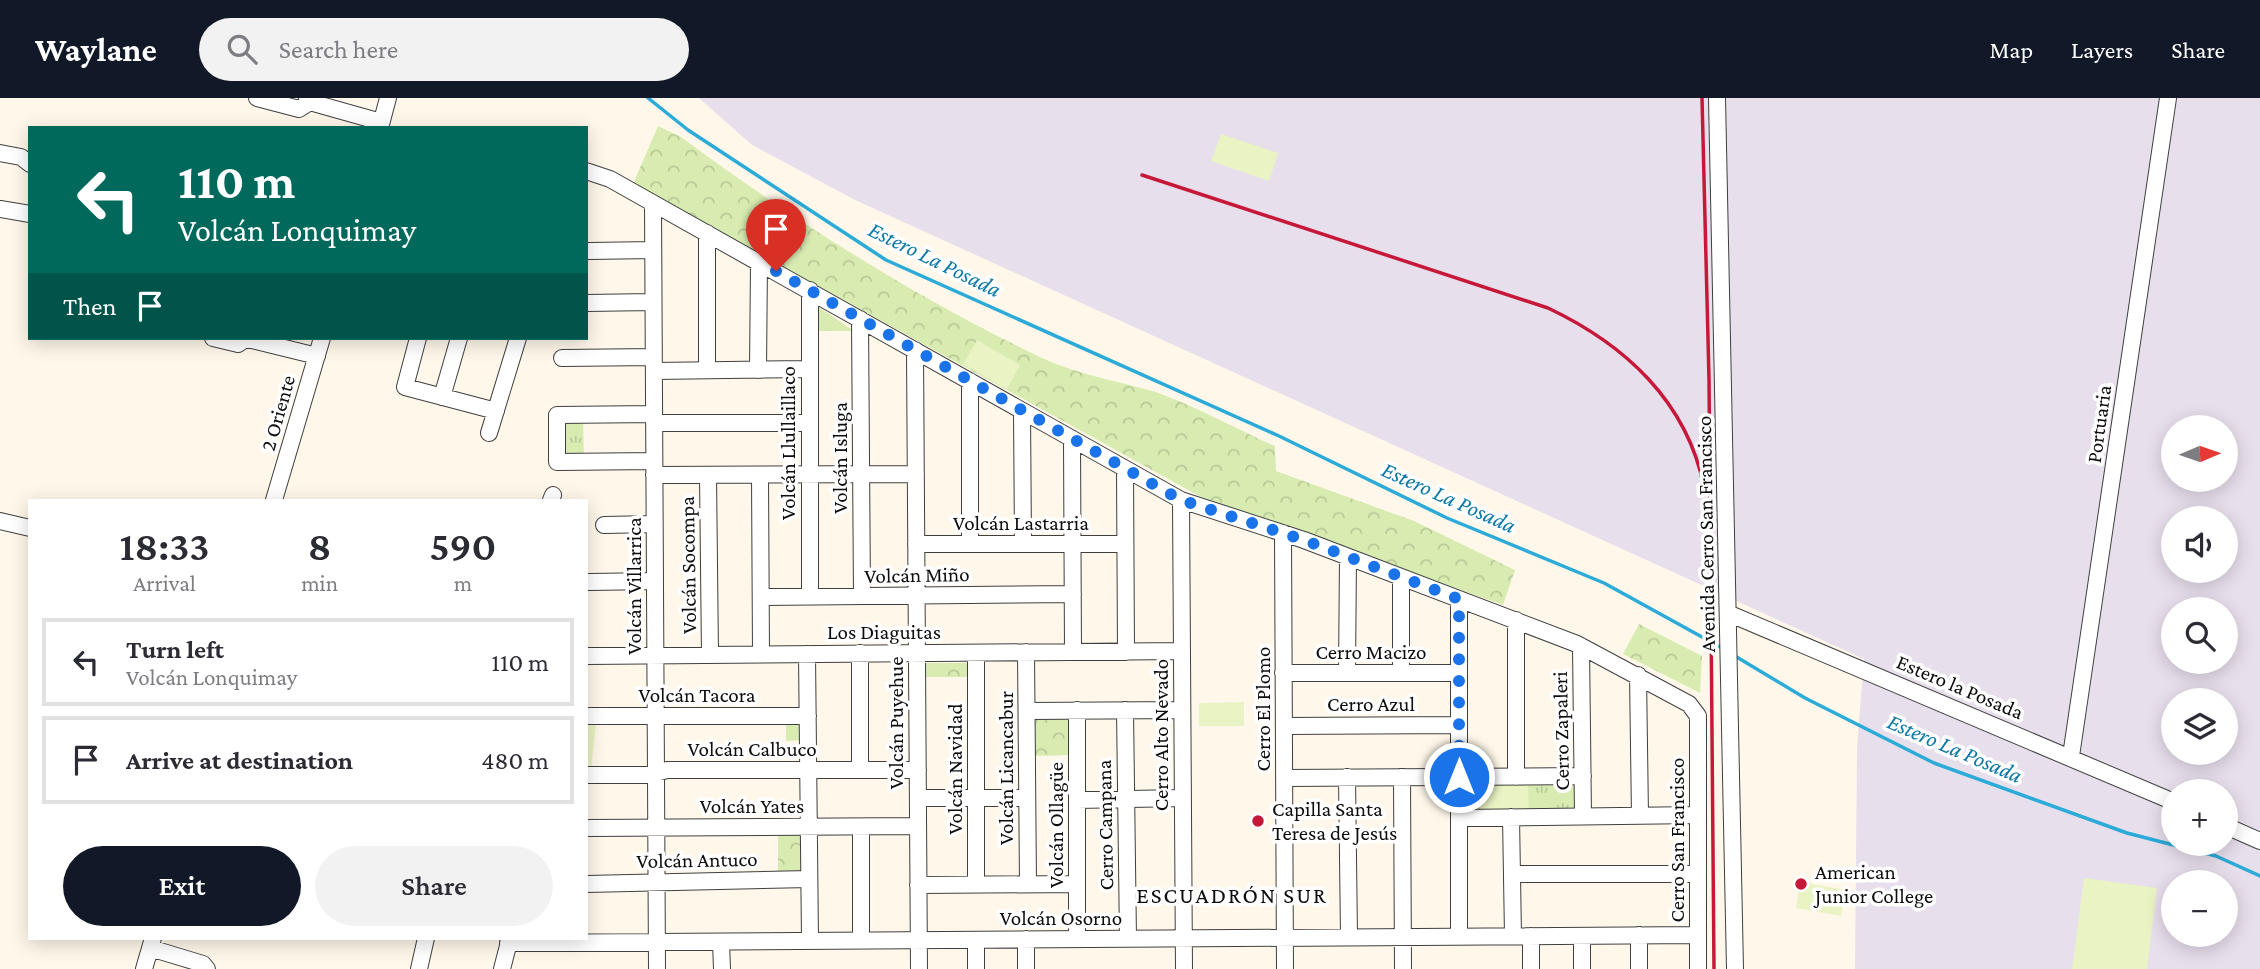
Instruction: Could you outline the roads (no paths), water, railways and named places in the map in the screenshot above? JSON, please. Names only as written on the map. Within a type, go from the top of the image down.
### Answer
[{"type":"street","points":[[257,98],[299,109],[309,100],[380,125],[388,98]]},
{"type":"street","name":"Avenida Cerro San Francisco","points":[[1717,98],[1730,614],[1735,969]]},
{"type":"street","name":"Portuaria","points":[[2071,756],[2168,98]]},
{"type":"street","points":[[0,153],[27,158]]},
{"type":"street","points":[[588,172],[602,175],[653,203],[1181,500],[1283,533],[1516,620],[1581,646],[1638,675],[1640,816]]},
{"type":"street","name":"Volcán Villarrica","points":[[653,203],[657,969]]},
{"type":"street","points":[[3,210],[28,214]]},
{"type":"street","points":[[3,210],[14,219],[28,222]]},
{"type":"street","points":[[707,233],[707,370]]},
{"type":"street","points":[[589,251],[653,250]]},
{"type":"street","points":[[758,370],[759,262]]},
{"type":"street","name":"Volcán Llullaillaco","points":[[810,290],[810,597]]},
{"type":"street","points":[[588,303],[653,302]]},
{"type":"street","name":"Volcán Isluga","points":[[860,319],[862,596]]},
{"type":"street","points":[[221,340],[238,344],[244,340]]},
{"type":"street","points":[[255,340],[317,356]]},
{"type":"street","name":"2 Oriente","points":[[274,499],[321,340]]},
{"type":"street","points":[[417,340],[405,387],[496,411]]},
{"type":"street","points":[[442,397],[458,340]]},
{"type":"street","points":[[489,433],[517,340]]},
{"type":"street","name":"Volcán Puyehue","points":[[915,351],[919,969]]},
{"type":"street","points":[[562,358],[707,370],[809,369]]},
{"type":"street","points":[[970,381],[970,544]]},
{"type":"street","points":[[1022,411],[1023,544]]},
{"type":"street","points":[[809,423],[557,415],[557,461],[708,475],[916,474]]},
{"type":"street","points":[[1072,439],[1073,652]]},
{"type":"street","points":[[1125,469],[1126,652]]},
{"type":"street","name":"Volcán Socompa","points":[[708,475],[710,654]]},
{"type":"street","points":[[760,475],[761,654]]},
{"type":"street","name":"Cerro Alto Nevado","points":[[1181,500],[1184,969]]},
{"type":"street","points":[[0,521],[28,528]]},
{"type":"street","points":[[604,525],[654,524]]},
{"type":"street","name":"Cerro El Plomo","points":[[1283,533],[1285,969]]},
{"type":"street","name":"Volcán Lastarria","points":[[916,544],[1125,544]]},
{"type":"street","points":[[1347,673],[1348,557]]},
{"type":"street","points":[[1401,577],[1401,673]]},
{"type":"street","points":[[589,582],[655,581]]},
{"type":"street","name":"Volcán Miño","points":[[761,597],[1073,594]]},
{"type":"street","points":[[1459,599],[1459,936]]},
{"type":"street","name":"Estero la Posada","points":[[1730,614],[2161,796]]},
{"type":"street","points":[[1516,620],[1516,777]]},
{"type":"street","name":"Cerro Zapaleri","points":[[1581,646],[1583,816]]},
{"type":"street","name":"Los Diaguitas","points":[[588,656],[1181,651]]},
{"type":"street","name":"Volcán Licancabur","points":[[1026,652],[1028,884]]},
{"type":"street","points":[[860,653],[860,770]]},
{"type":"street","name":"Volcán Navidad","points":[[976,653],[976,884]]},
{"type":"street","points":[[807,654],[810,941]]},
{"type":"street","name":"Cerro Macizo","points":[[1283,673],[1459,673]]},
{"type":"street","name":"Cerro San Francisco","points":[[1638,675],[1697,712],[1698,969]]},
{"type":"street","name":"Volcán Ollagüe","points":[[1077,710],[1077,939]]},
{"type":"street","name":"Cerro Campana","points":[[1125,710],[1128,939]]},
{"type":"street","points":[[1027,711],[1182,710]]},
{"type":"street","name":"Volcán Tacora","points":[[588,716],[808,716]]},
{"type":"street","name":"Cerro Azul","points":[[1284,726],[1459,725]]},
{"type":"street","name":"Volcán Calbuco","points":[[588,775],[656,773],[667,770],[918,770]]},
{"type":"street","points":[[1284,778],[1583,776]]},
{"type":"street","points":[[1347,777],[1349,937]]},
{"type":"street","points":[[1402,777],[1403,969]]},
{"type":"street","points":[[918,798],[1027,798]]},
{"type":"street","points":[[1077,800],[1182,799]]},
{"type":"street","points":[[1459,818],[1698,815]]},
{"type":"street","points":[[1511,817],[1513,936]]},
{"type":"street","name":"Volcán Yates","points":[[588,828],[918,826]]},
{"type":"street","points":[[861,827],[861,941]]},
{"type":"street","points":[[2238,831],[2260,841]]},
{"type":"street","points":[[1512,874],[1698,874]]},
{"type":"street","name":"Volcán Antuco","points":[[588,884],[809,879]]},
{"type":"street","points":[[918,885],[1077,884]]},
{"type":"street","points":[[1639,935],[1639,969]]},
{"type":"street","name":"Volcán Osorno","points":[[509,941],[1698,935]]},
{"type":"street","points":[[1531,936],[1531,969]]},
{"type":"street","points":[[1582,936],[1582,969]]},
{"type":"street","points":[[1026,939],[1026,969]]},
{"type":"street","points":[[419,969],[426,940]]},
{"type":"street","points":[[976,940],[976,969]]},
{"type":"street","points":[[502,969],[509,941]]},
{"type":"street","points":[[721,942],[722,969]]},
{"type":"street","points":[[144,969],[151,943],[204,964],[207,969]]},
{"type":"waterway","name":"Estero La Posada","points":[[648,98],[688,130],[886,260],[1279,436],[1447,518],[1604,583],[1722,648]]},
{"type":"waterway","name":"Estero La Posada","points":[[1735,656],[1805,698],[1934,763],[2127,833],[2216,856],[2260,876]]},
{"type":"railway","points":[[1702,98],[1709,379],[1714,969]]},
{"type":"railway","points":[[1142,175],[1548,308],[1576,322],[1626,358],[1667,402],[1696,456],[1704,487]]},
{"type":"place","name":"Capilla Santa Teresa de Jesús","points":[[1258,821]]},
{"type":"place","name":"American Junior College","points":[[1801,884]]},
{"type":"district","name":"ESCUADRÓN SUR","points":[[1232,895]]}]
